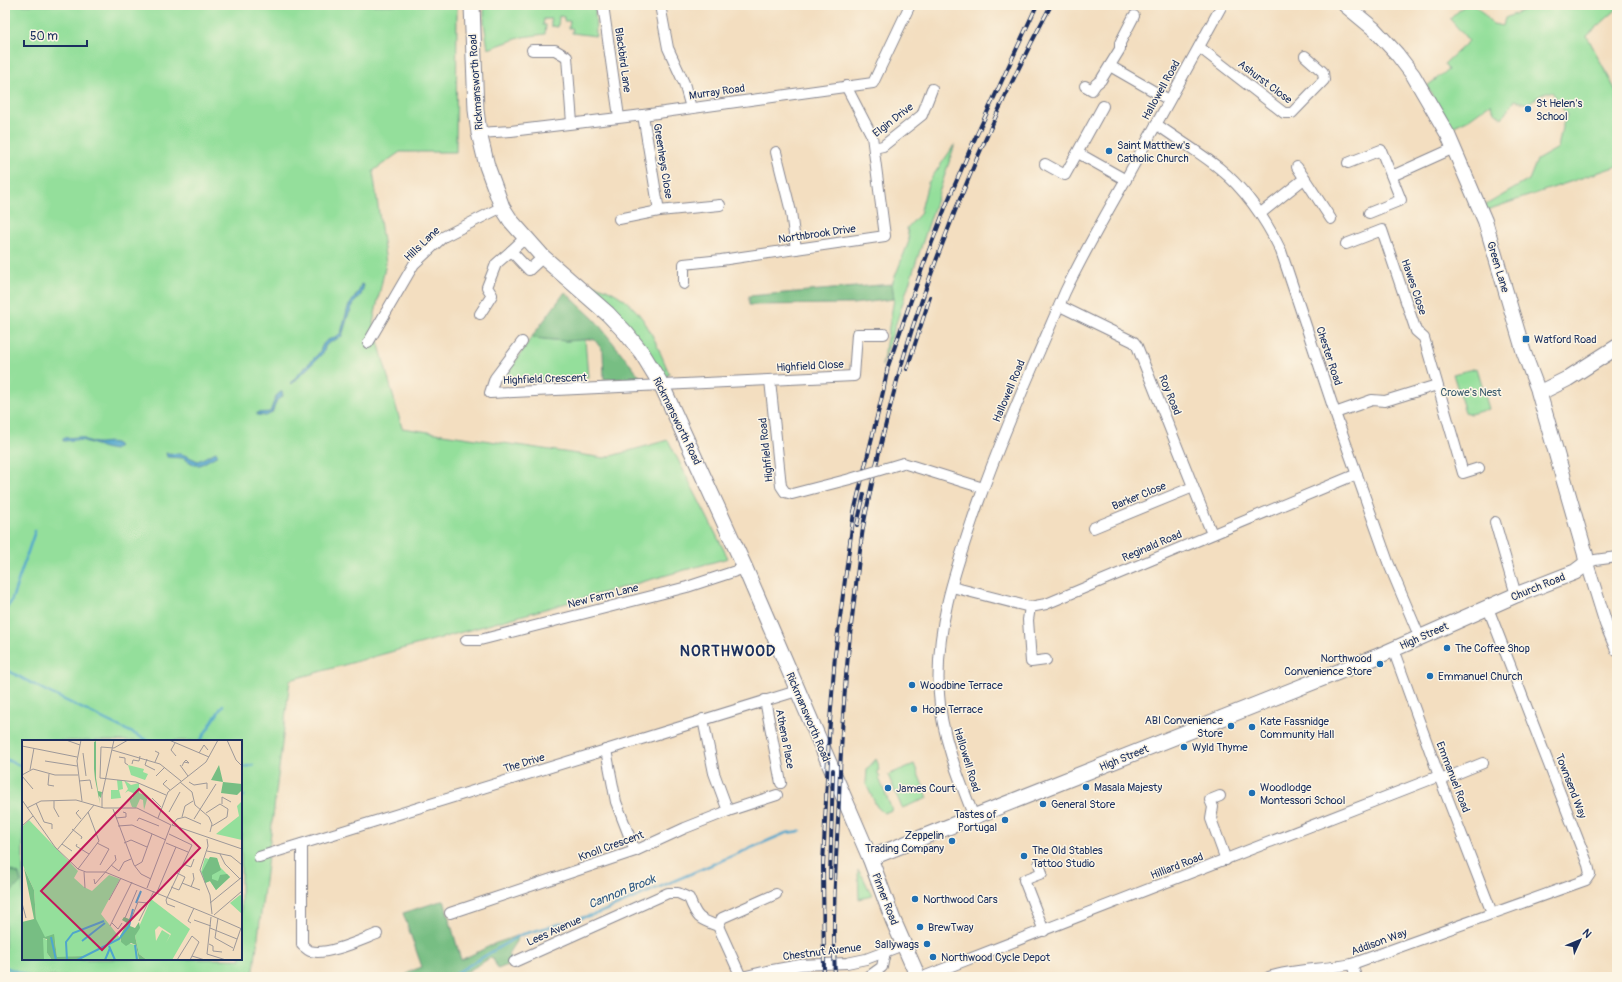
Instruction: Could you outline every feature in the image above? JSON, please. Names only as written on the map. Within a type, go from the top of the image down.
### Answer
[{"type":"main road","name":"Rickmansworth Road","points":[[472,5],[476,110],[479,132],[487,166],[502,207],[525,238],[543,257],[608,314],[642,353],[662,386],[745,568],[853,822]]},
{"type":"main road","name":"Green Lane","points":[[1345,5],[1374,29],[1413,75],[1454,148],[1485,221],[1524,353],[1540,393],[1587,563]]},
{"type":"main road","points":[[1540,393],[1567,379],[1617,347]]},
{"type":"main road","name":"Church Road","points":[[1488,608],[1516,595],[1575,572],[1587,563]]},
{"type":"main road","name":"High Street","points":[[870,858],[1253,707],[1393,650],[1488,608]]},
{"type":"main road","name":"Pinner Road","points":[[853,822],[870,858],[903,945],[918,977]]},
{"type":"street","name":"Blackbird Lane","points":[[603,5],[618,117]]},
{"type":"street","points":[[660,5],[668,48],[684,83],[691,108]]},
{"type":"street","name":"Murray Road","points":[[479,132],[511,131],[643,115],[873,83],[910,5]]},
{"type":"street","name":"Hallowell Road","points":[[974,817],[951,756],[940,709],[939,665],[942,628],[957,565],[983,488],[1025,382],[1066,291],[1222,5]]},
{"type":"street","points":[[1085,86],[1092,90],[1101,80],[1120,50],[1120,43],[1134,16]]},
{"type":"street","name":"Ashurst Close","points":[[1199,47],[1284,114],[1292,113],[1324,80],[1323,72],[1305,56]]},
{"type":"street","points":[[532,50],[555,50],[567,57],[572,123]]},
{"type":"street","points":[[1110,66],[1169,100]]},
{"type":"street","name":"Elgin Drive","points":[[846,86],[872,136],[874,148],[883,146],[922,115],[932,89]]},
{"type":"street","points":[[1045,164],[1065,175],[1103,106]]},
{"type":"street","name":"Greenheys Close","points":[[643,115],[658,211]]},
{"type":"street","name":"Chester Road","points":[[1156,124],[1220,169],[1261,213],[1281,251],[1335,413],[1388,562],[1420,638]]},
{"type":"street","name":"Northbrook Drive","points":[[684,284],[684,264],[885,236],[874,148]]},
{"type":"street","points":[[1392,176],[1454,148]]},
{"type":"street","points":[[1348,163],[1381,150],[1392,176],[1401,200],[1369,213]]},
{"type":"street","points":[[776,152],[791,212],[796,249]]},
{"type":"street","points":[[1078,153],[1126,180]]},
{"type":"street","points":[[1297,167],[1331,219]]},
{"type":"street","points":[[1261,213],[1305,178]]},
{"type":"street","name":"Greenheys Close","points":[[618,219],[658,211],[720,205]]},
{"type":"street","name":"Hills Lane","points":[[368,343],[414,264],[443,237],[502,207]]},
{"type":"street","name":"Hawes Close","points":[[1346,244],[1382,230],[1416,331],[1424,338],[1437,385]]},
{"type":"street","points":[[480,314],[492,295],[487,286],[496,264],[525,238]]},
{"type":"street","points":[[511,251],[529,270],[543,257]]},
{"type":"street","name":"Roy Road","points":[[1060,306],[1134,342],[1138,346],[1212,534]]},
{"type":"street","name":"Highfield Close","points":[[770,380],[854,376],[857,334],[884,334]]},
{"type":"street","name":"Highfield Crescent","points":[[522,342],[495,378],[490,393],[662,386]]},
{"type":"street","points":[[662,386],[770,380]]},
{"type":"street","name":"Highfield Road","points":[[770,380],[781,486],[785,492],[792,494],[903,463],[983,488]]},
{"type":"street","points":[[1335,413],[1372,400],[1385,401],[1437,385],[1463,473],[1479,468]]},
{"type":"street","name":"Reginald Road","points":[[952,587],[1030,607],[1046,604],[1357,474]]},
{"type":"street","name":"Barker Close","points":[[1093,528],[1193,487]]},
{"type":"street","points":[[1495,522],[1516,595]]},
{"type":"street","points":[[1617,557],[1595,560],[1587,563],[1606,624],[1617,650]]},
{"type":"street","name":"New Farm Lane","points":[[466,640],[480,640],[679,589],[745,568]]},
{"type":"street","points":[[1030,607],[1028,620],[1031,662],[1046,660]]},
{"type":"street","name":"Townsend Way","points":[[1488,608],[1588,865],[1590,874],[1586,880],[1492,913]]},
{"type":"street","name":"Emmanuel Road","points":[[1393,650],[1492,913]]},
{"type":"street","name":"The Drive","points":[[259,857],[797,691]]},
{"type":"street","name":"Athena Place","points":[[765,700],[781,783]]},
{"type":"street","points":[[703,720],[714,773],[728,811]]},
{"type":"street","points":[[606,750],[616,802],[635,852]]},
{"type":"street","name":"Hilliard Road","points":[[923,977],[1440,778],[1483,764]]},
{"type":"street","name":"Knoll Crescent","points":[[450,913],[635,852],[685,828],[728,811],[777,795]]},
{"type":"street","points":[[1220,796],[1210,800],[1213,807],[1210,819],[1226,860]]},
{"type":"street","points":[[302,844],[302,945],[308,950],[317,952],[338,947],[377,934]]},
{"type":"street","points":[[1039,864],[1042,873],[1024,880],[1044,931]]},
{"type":"street","name":"Lees Avenue","points":[[514,962],[668,893],[678,893],[689,898],[694,912],[701,920],[718,926]]},
{"type":"street","points":[[742,977],[718,926],[722,918],[776,894]]},
{"type":"street","name":"Addison Way","points":[[1269,977],[1290,971],[1332,968],[1352,964],[1492,913]]},
{"type":"street","name":"Chestnut Avenue","points":[[742,977],[800,965],[847,963],[866,959],[903,945]]},
{"type":"street","points":[[868,977],[882,966],[885,952]]},
{"type":"street","points":[[1352,964],[1356,977]]},
{"type":"green space","points":[[5,5],[457,5],[456,152],[400,152],[373,171],[386,263],[373,323],[402,428],[604,458],[668,440],[728,558],[290,680],[253,977],[5,977]]},
{"type":"green space","points":[[484,5],[595,5],[596,36],[572,33],[573,29],[569,28],[570,21],[564,21],[564,17],[559,16],[558,27],[551,26],[551,19],[544,19],[543,25],[546,25],[545,34],[522,37],[488,49],[484,23]]},
{"type":"green space","name":"St Helen's School","points":[[1465,5],[1475,5],[1493,24],[1503,26],[1505,18],[1527,9],[1526,5],[1617,5],[1617,9],[1587,36],[1617,93],[1617,166],[1487,210],[1484,206],[1529,180],[1537,160],[1558,148],[1562,127],[1567,115],[1552,92],[1546,92],[1527,104],[1515,100],[1502,118],[1494,111],[1490,104],[1469,119],[1450,128],[1427,86],[1448,70],[1444,64],[1469,41],[1450,19]]},
{"type":"green space","points":[[955,144],[882,366],[894,299],[892,284],[909,241],[907,228],[920,214],[928,183]]},
{"type":"green space","points":[[568,279],[604,288],[618,295],[629,303],[638,313],[646,323],[669,373],[662,386],[642,353]]},
{"type":"green space","points":[[892,284],[894,299],[853,304],[749,305],[749,296]]},
{"type":"green space","points":[[565,292],[595,320],[641,378],[604,379],[603,351],[594,339],[567,341],[531,338]]},
{"type":"green space","points":[[531,338],[567,341],[585,339],[588,378],[501,383]]},
{"type":"green space","name":"Crowe's Nest","points":[[1477,368],[1489,409],[1470,414],[1465,412],[1453,374]]},
{"type":"green space","points":[[876,759],[879,766],[879,770],[877,771],[880,777],[879,778],[892,810],[884,813],[877,807],[866,784],[867,769]]},
{"type":"green space","points":[[914,764],[928,798],[902,808],[888,775]]},
{"type":"green space","points":[[5,868],[19,874],[21,882],[8,895],[5,894]]},
{"type":"green space","points":[[858,870],[863,877],[872,896],[859,899]]},
{"type":"green space","points":[[444,900],[461,960],[496,943],[520,935],[508,954],[512,963],[498,969],[492,957],[458,977],[404,977],[411,971],[422,967],[403,913]]},
{"type":"water","points":[[361,284],[364,285],[361,295],[354,303],[342,336],[326,345],[323,353],[292,384],[290,383],[319,353],[326,341],[341,333],[348,307],[359,291]]},
{"type":"water","points":[[282,391],[283,396],[277,400],[272,413],[266,416],[257,415],[257,413],[270,412],[276,396]]},
{"type":"water","points":[[80,437],[94,443],[111,442],[119,446],[114,450],[80,440],[63,441],[63,438]]},
{"type":"water","points":[[216,452],[218,455],[200,465],[195,465],[183,458],[167,457],[166,453],[182,454],[198,461]]},
{"type":"waterway","points":[[5,610],[11,602],[35,531]]},
{"type":"waterway","points":[[5,669],[46,691],[147,740]]},
{"type":"waterway","points":[[201,740],[223,705]]},
{"type":"waterway","points":[[5,759],[22,767]]},
{"type":"waterway","points":[[242,768],[253,765]]},
{"type":"waterway","name":"Cannon Brook","points":[[455,977],[458,972],[520,935],[599,913],[786,833],[801,831]]},
{"type":"waterway","points":[[5,967],[30,977]]},
{"type":"railway","points":[[824,977],[823,866],[829,735],[835,655],[854,512],[888,366],[923,266],[947,203],[972,145],[1037,5]]},
{"type":"railway","points":[[835,977],[835,888],[844,696],[861,540],[874,473],[892,399],[913,326],[942,244],[975,162],[1011,83],[1051,5]]},
{"type":"railway","points":[[907,369],[930,297]]},
{"type":"railway","points":[[857,525],[864,494]]},
{"type":"railway","points":[[830,878],[833,770]]},
{"type":"place","name":"St Helen's School","points":[[1528,109]]},
{"type":"place","name":"Saint Matthew's Catholic Church","points":[[1109,151]]},
{"type":"place","name":"Watford Road","points":[[1526,339]]},
{"type":"place","name":"The Coffee Shop","points":[[1447,648]]},
{"type":"place","name":"Northwood Convenience Store","points":[[1380,664]]},
{"type":"place","name":"Emmanuel Church","points":[[1430,676]]},
{"type":"place","name":"Woodbine Terrace","points":[[912,685]]},
{"type":"place","name":"Hope Terrace","points":[[914,709]]},
{"type":"place","name":"ABI Convenience Store","points":[[1231,726]]},
{"type":"place","name":"Kate Fassnidge Community Hall","points":[[1252,727]]},
{"type":"place","name":"Wyld Thyme","points":[[1184,747]]},
{"type":"place","name":"Masala Majesty","points":[[1086,787]]},
{"type":"place","name":"James Court","points":[[888,788]]},
{"type":"place","name":"Woodlodge Montessori School","points":[[1252,793]]},
{"type":"place","name":"General Store","points":[[1043,804]]},
{"type":"place","name":"Tastes of Portugal","points":[[1005,820]]},
{"type":"place","name":"Zeppelin Trading Company","points":[[952,841]]},
{"type":"place","name":"The Old Stables Tattoo Studio","points":[[1024,856]]},
{"type":"place","name":"Northwood Cars","points":[[915,899]]},
{"type":"place","name":"BrewTway","points":[[920,927]]},
{"type":"place","name":"Sallywags","points":[[927,944]]},
{"type":"place","name":"Northwood Cycle Depot","points":[[933,957]]},
{"type":"district","name":"NORTHWOOD","points":[[728,651]]}]
